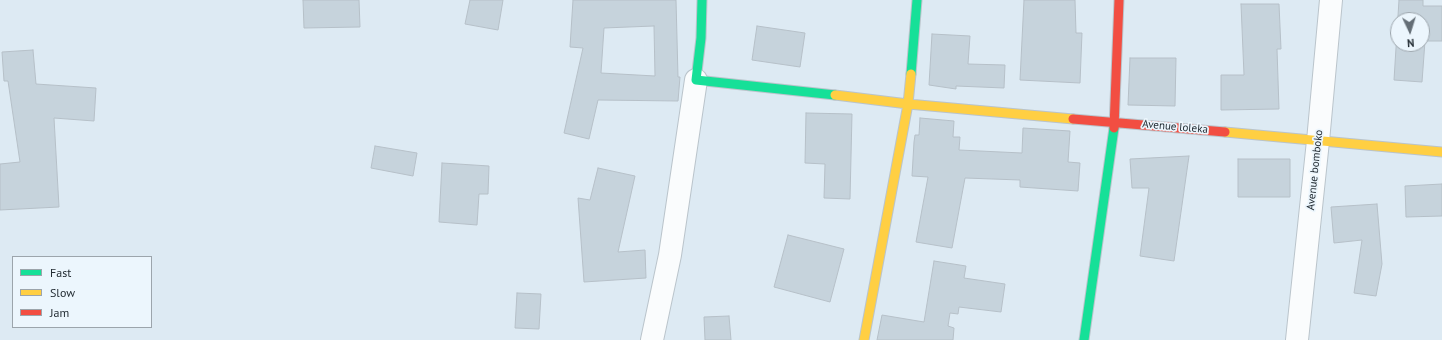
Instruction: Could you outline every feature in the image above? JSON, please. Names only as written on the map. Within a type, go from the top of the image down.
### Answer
[{"type":"street","points":[[652,340],[670,255],[696,80],[701,38],[702,0]]},
{"type":"street","points":[[864,340],[908,104],[917,0]]},
{"type":"street","points":[[1084,340],[1115,122],[1118,0]]},
{"type":"street","name":"Avenue bomboko","points":[[1297,340],[1331,0]]},
{"type":"street","name":"Avenue loleka","points":[[696,80],[754,85],[908,104],[1442,152]]},
{"type":"building","points":[[303,0],[359,0],[360,27],[304,28]]},
{"type":"building","points":[[470,0],[503,0],[498,30],[465,24]]},
{"type":"building","points":[[573,0],[676,0],[678,77],[680,77],[678,101],[598,100],[589,139],[564,133],[583,48],[570,47]],"holes":[[[654,26],[655,76],[601,73],[604,28]]]},
{"type":"building","points":[[1024,0],[1075,0],[1076,33],[1082,33],[1080,83],[1020,80]]},
{"type":"building","points":[[1399,0],[1423,0],[1423,6],[1442,6],[1442,41],[1430,41],[1430,12],[1398,12]]},
{"type":"building","points":[[1241,4],[1279,4],[1281,49],[1277,49],[1279,109],[1221,110],[1221,75],[1244,75]]},
{"type":"building","points":[[757,26],[805,33],[800,67],[752,60]]},
{"type":"building","points":[[932,34],[970,36],[968,64],[1005,65],[1004,88],[956,86],[956,89],[929,85]]},
{"type":"building","points":[[33,50],[36,84],[96,88],[94,121],[54,118],[59,207],[0,210],[0,164],[20,162],[8,81],[4,81],[2,52]]},
{"type":"building","points":[[1396,52],[1424,52],[1422,82],[1394,80]]},
{"type":"building","points":[[1130,58],[1176,58],[1175,106],[1128,105]]},
{"type":"building","points":[[806,113],[852,114],[850,199],[824,198],[825,164],[805,163]]},
{"type":"building","points":[[920,118],[954,121],[953,137],[960,137],[959,150],[1022,153],[1023,128],[1070,131],[1068,162],[1080,163],[1078,191],[1020,187],[1020,180],[965,178],[952,248],[916,242],[928,177],[912,176],[914,142],[915,135],[919,135]]},
{"type":"building","points":[[375,146],[417,153],[413,176],[371,168]]},
{"type":"building","points":[[1189,156],[1174,261],[1140,256],[1149,188],[1132,188],[1130,159]]},
{"type":"building","points":[[1238,159],[1290,159],[1290,197],[1238,197]]},
{"type":"building","points":[[442,163],[489,166],[488,194],[479,194],[477,225],[439,222]]},
{"type":"building","points":[[598,168],[635,176],[618,252],[645,250],[646,278],[584,282],[578,198],[590,200]]},
{"type":"building","points":[[1442,184],[1442,216],[1406,217],[1405,186]]},
{"type":"building","points":[[1377,204],[1382,264],[1376,296],[1354,293],[1362,240],[1334,243],[1331,207]]},
{"type":"building","points":[[788,235],[844,249],[830,302],[774,287]]},
{"type":"building","points":[[934,261],[966,266],[964,278],[1005,284],[1001,312],[959,307],[958,314],[950,313],[948,326],[954,328],[953,340],[877,340],[882,315],[924,322]]},
{"type":"building","points":[[517,293],[541,294],[539,329],[515,328]]},
{"type":"building","points":[[729,316],[731,340],[705,340],[704,317]]},
{"type":"traffic: fast","points":[[702,0],[701,38],[696,80],[835,95]]},
{"type":"traffic: fast","points":[[911,74],[917,0]]},
{"type":"traffic: fast","points":[[1084,340],[1114,128]]},
{"type":"traffic: slow","points":[[864,340],[908,104],[911,74]]},
{"type":"traffic: slow","points":[[835,95],[908,104],[1073,119]]},
{"type":"traffic: slow","points":[[1225,132],[1442,152]]},
{"type":"traffic: jam","points":[[1114,128],[1119,0]]},
{"type":"traffic: jam","points":[[1073,119],[1225,132]]}]
